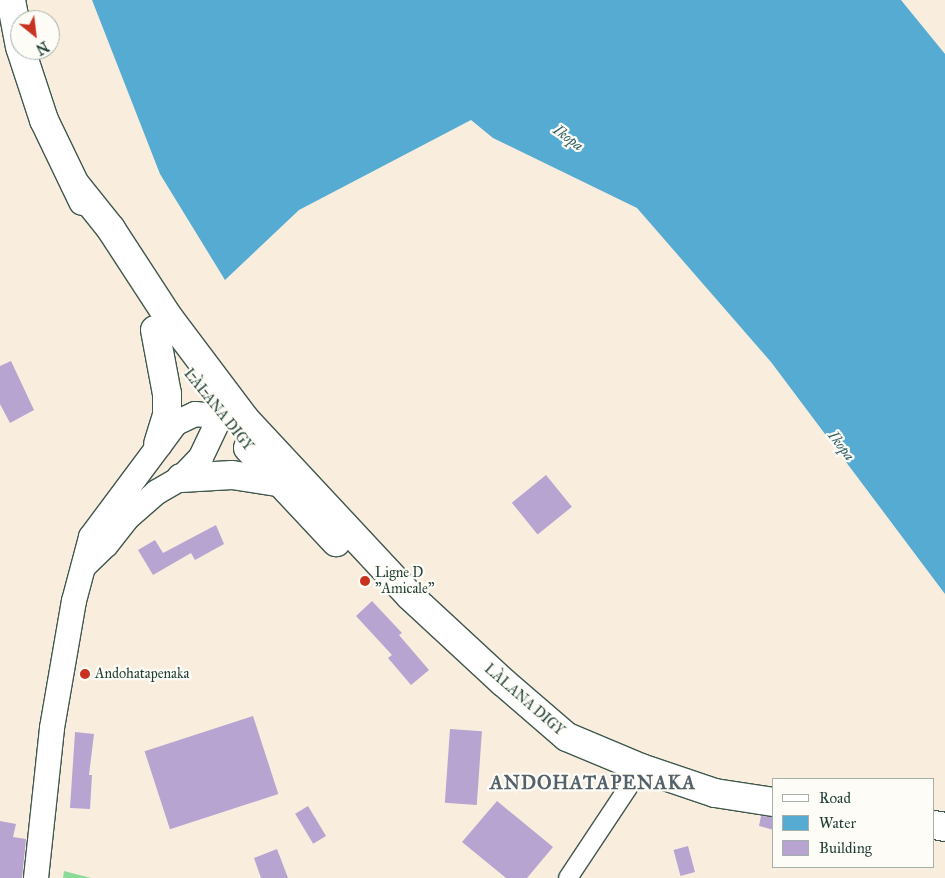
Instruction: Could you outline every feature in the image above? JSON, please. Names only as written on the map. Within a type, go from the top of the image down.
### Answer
[{"type":"main road","name":"LÀLANA DIGY","points":[[24,60],[44,120],[101,238],[156,330],[229,409],[410,596],[567,737],[641,768],[715,793],[772,802]]},
{"type":"main road","name":"LÀLANA DIGY","points":[[75,184],[111,229],[278,482],[356,563],[410,596]]},
{"type":"main road","points":[[156,330],[166,394],[167,416],[158,444]]},
{"type":"main road","points":[[181,478],[232,475],[278,482]]},
{"type":"street","points":[[36,878],[52,728],[74,601],[91,537],[158,444],[176,423],[195,414],[229,409]]},
{"type":"street","points":[[84,565],[106,545],[126,519],[157,492],[181,478],[210,444],[229,409]]},
{"type":"street","points":[[568,878],[641,768]]},
{"type":"green space","points":[[64,871],[91,878],[63,878]]},
{"type":"water","name":"Ikopa","points":[[92,0],[901,0],[945,54],[945,594],[771,362],[637,208],[493,138],[471,120],[299,210],[225,280],[160,174]]},
{"type":"building","points":[[11,361],[34,410],[10,423],[0,404],[0,366]]},
{"type":"building","points":[[546,475],[572,507],[538,535],[512,503]]},
{"type":"building","points":[[216,525],[224,544],[195,560],[191,553],[153,575],[138,550],[155,540],[163,553]]},
{"type":"building","points":[[372,601],[402,633],[399,635],[429,670],[411,685],[388,658],[392,655],[356,616]]},
{"type":"building","points":[[253,716],[278,794],[170,829],[145,751]]},
{"type":"building","points":[[450,729],[482,731],[477,805],[445,803]]},
{"type":"building","points":[[75,732],[94,734],[89,775],[92,775],[90,809],[70,808]]},
{"type":"building","points":[[497,801],[553,847],[527,878],[506,878],[462,842]]},
{"type":"building","points":[[308,806],[326,836],[313,844],[295,814]]},
{"type":"building","points":[[761,816],[772,817],[772,829],[759,826]]},
{"type":"building","points":[[0,821],[16,824],[13,837],[26,839],[22,878],[0,878]]},
{"type":"building","points":[[688,846],[695,872],[680,876],[674,850]]},
{"type":"building","points":[[277,849],[288,878],[261,878],[254,858]]},
{"type":"place","name":"Ligne D \"Amicale\"","points":[[365,581]]},
{"type":"place","name":"Andohatapenaka","points":[[85,674]]},
{"type":"district","name":"ANDOHATAPENAKA","points":[[593,783]]}]
